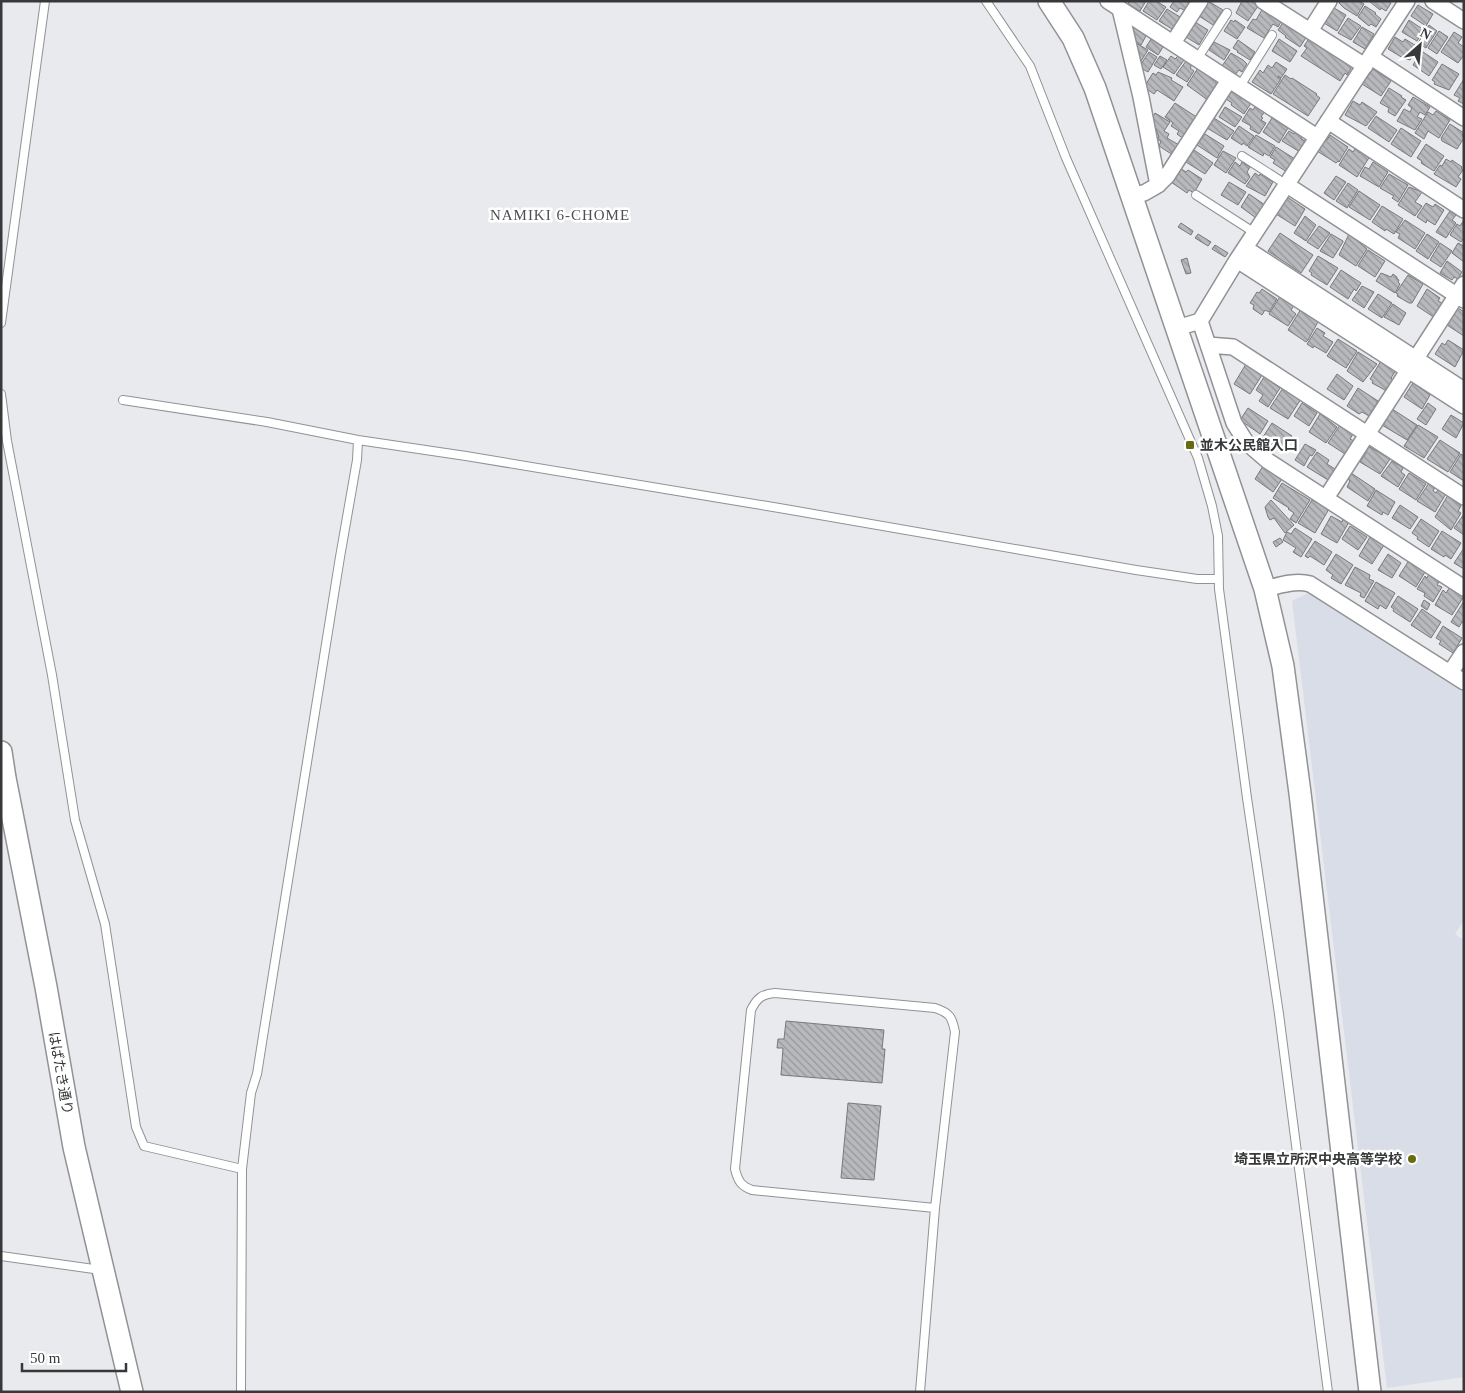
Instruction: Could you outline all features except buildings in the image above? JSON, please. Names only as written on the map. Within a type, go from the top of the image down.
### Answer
[{"type":"street","points":[[1049,1],[1060,16],[1084,60],[1095,88],[1265,589],[1283,666],[1370,1392]]},
{"type":"street","points":[[1173,43],[1200,1]]},
{"type":"street","points":[[1263,1],[1310,31],[1368,61],[1464,118]]},
{"type":"street","points":[[1310,31],[1329,1]]},
{"type":"street","points":[[1176,328],[1200,321],[1241,254],[1407,1]]},
{"type":"street","points":[[1433,1],[1464,21]]},
{"type":"street","points":[[1116,4],[1141,97],[1158,185]]},
{"type":"street","points":[[1116,4],[1317,137]]},
{"type":"street","points":[[1131,195],[1144,193],[1158,185],[1167,176],[1234,83]]},
{"type":"street","points":[[1328,121],[1464,210]]},
{"type":"street","points":[[1287,185],[1461,293],[1412,364],[1326,498]]},
{"type":"street","points":[[1241,254],[1412,364],[1464,406]]},
{"type":"street","points":[[1200,321],[1234,423],[1246,442],[1268,460],[1464,588]]},
{"type":"street","points":[[1208,345],[1233,347],[1464,497]]},
{"type":"street","points":[[1412,364],[1464,390]]},
{"type":"street","points":[[1265,589],[1293,583],[1303,582],[1310,584],[1464,682]]},
{"type":"street","points":[[1450,673],[1464,652]]},
{"type":"street","name":"はばたき通り","points":[[1,752],[3,778],[46,987],[74,1147],[132,1392]]},
{"type":"lane","points":[[1,323],[46,1]]},
{"type":"lane","points":[[986,1],[1030,66],[1066,158],[1198,458],[1212,506],[1218,536],[1219,579],[1247,798],[1284,1051],[1328,1392]]},
{"type":"lane","points":[[1197,59],[1227,13]]},
{"type":"lane","points":[[1234,83],[1272,35]]},
{"type":"lane","points":[[1242,156],[1287,185]]},
{"type":"lane","points":[[1196,195],[1255,233]]},
{"type":"lane","points":[[1,394],[7,441],[52,675],[75,820],[105,924],[136,1128],[144,1146],[242,1169]]},
{"type":"lane","points":[[124,400],[267,422],[358,440],[785,509],[1136,570],[1197,579],[1219,579]]},
{"type":"lane","points":[[241,1392],[242,1169],[251,1093],[257,1074],[340,557],[358,460],[358,440]]},
{"type":"lane","points":[[920,1392],[935,1208],[955,1032],[953,1021],[946,1012],[935,1008],[775,993],[764,994],[756,1000],[751,1010],[735,1169],[738,1179],[743,1186],[752,1190],[935,1208]]},
{"type":"lane","points":[[1,1256],[103,1270]]},
{"type":"shaded area","name":"埼玉県立所沢中央高等学校","points":[[1308,593],[1464,693],[1464,920],[1455,934],[1464,940],[1464,1377],[1387,1388],[1292,601]]},
{"type":"place","name":"並木公民館入口","points":[[1190,445]]},
{"type":"place","name":"埼玉県立所沢中央高等学校","points":[[1412,1159]]},
{"type":"district","name":"NAMIKI 6-CHOME","points":[[560,215]]}]
